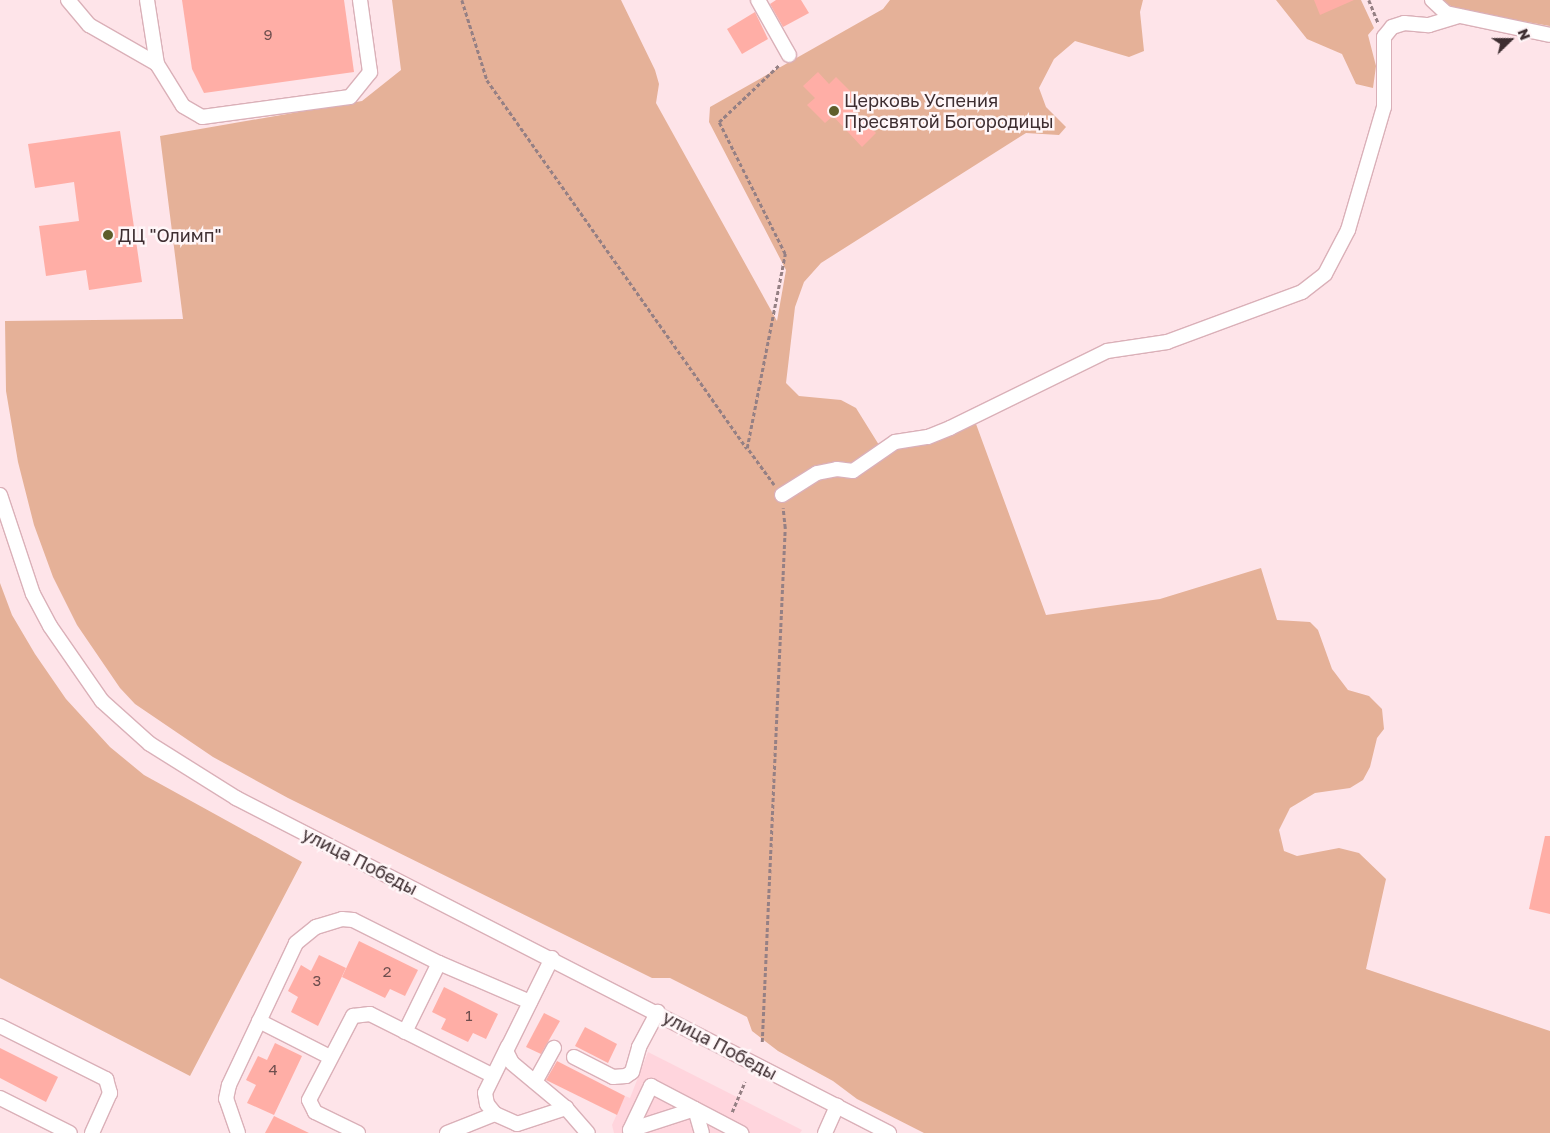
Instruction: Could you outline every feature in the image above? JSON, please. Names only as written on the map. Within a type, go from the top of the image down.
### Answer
[{"type":"street","points":[[68,0],[89,25],[157,64]]},
{"type":"street","points":[[147,0],[157,64],[183,106],[202,117],[350,97],[370,72],[360,0]]},
{"type":"street","points":[[758,0],[789,55]]},
{"type":"street","points":[[1432,0],[1446,13],[1550,35]]},
{"type":"street","points":[[782,495],[817,473],[837,469],[853,471],[895,442],[928,437],[950,428],[1107,351],[1167,342],[1302,292],[1324,274],[1348,230],[1384,107],[1384,38],[1392,27],[1404,23],[1429,25],[1459,16]]},
{"type":"street","name":"улица Победы","points":[[0,495],[33,594],[50,626],[102,701],[124,724],[174,761],[236,798],[658,1012],[889,1133]]},
{"type":"street","points":[[238,1133],[227,1093],[296,943],[316,927],[332,922],[353,920],[439,963],[530,1002]]},
{"type":"street","points":[[552,958],[492,1075],[485,1093],[487,1104],[495,1114],[517,1124],[566,1108]]},
{"type":"street","points":[[405,1032],[439,963]]},
{"type":"street","points":[[574,1057],[613,1076],[626,1076],[632,1072],[639,1047],[658,1012]]},
{"type":"street","points":[[358,1133],[311,1107],[309,1100],[353,1016],[370,1014],[492,1075]]},
{"type":"street","points":[[259,1021],[330,1057]]},
{"type":"street","points":[[0,1026],[106,1079],[110,1093],[92,1133]]},
{"type":"street","points":[[508,1046],[506,1051],[512,1063],[566,1108],[588,1133]]},
{"type":"street","points":[[535,1082],[554,1048]]},
{"type":"street","points":[[0,1098],[70,1133]]},
{"type":"street","points":[[826,1133],[837,1106]]},
{"type":"street","points":[[702,1133],[695,1109],[741,1133]]},
{"type":"street","points":[[447,1133],[495,1114]]},
{"type":"path","points":[[462,0],[487,80],[782,495],[785,528],[762,1042]]},
{"type":"path","points":[[1369,0],[1384,38]]},
{"type":"path","points":[[747,448],[786,254],[719,122],[789,55]]},
{"type":"path","points":[[726,1125],[745,1082]]},
{"type":"shaded area","points":[[392,0],[621,0],[655,70],[659,84],[656,103],[777,321],[786,270],[709,122],[710,107],[883,9],[890,0],[1143,0],[1140,12],[1144,51],[1129,57],[1075,41],[1054,59],[1039,88],[1046,107],[1066,127],[1059,135],[1026,133],[821,263],[804,282],[795,307],[786,383],[799,396],[841,400],[856,408],[879,445],[893,448],[972,413],[1046,615],[1160,599],[1261,568],[1277,620],[1310,622],[1318,630],[1332,669],[1348,690],[1369,696],[1382,709],[1384,729],[1377,738],[1370,767],[1363,780],[1350,788],[1315,793],[1290,808],[1279,830],[1284,851],[1297,856],[1339,848],[1359,853],[1386,879],[1366,969],[1550,1031],[1550,1133],[924,1133],[857,1099],[833,1081],[778,1051],[752,1031],[747,1017],[670,978],[652,978],[288,798],[213,757],[135,704],[120,688],[77,625],[53,577],[34,525],[18,462],[6,391],[5,321],[183,319],[160,136],[362,101],[401,70]]},
{"type":"shaded area","points":[[1276,0],[1361,0],[1374,28],[1368,35],[1376,66],[1373,88],[1356,84],[1342,54],[1307,39]]},
{"type":"shaded area","points":[[1438,0],[1550,0],[1550,26],[1462,11]]},
{"type":"shaded area","points":[[0,583],[12,615],[35,654],[66,699],[110,747],[144,775],[302,862],[190,1076],[0,978]]},
{"type":"shaded area","points":[[648,1052],[802,1130],[800,1133],[614,1133],[612,1125],[625,1096],[630,1098]]},
{"type":"building","points":[[182,0],[344,0],[354,72],[204,93],[192,69]]},
{"type":"building","points":[[776,0],[801,0],[809,13],[783,27],[770,4]]},
{"type":"building","points":[[1314,0],[1354,0],[1320,15]]},
{"type":"building","points":[[755,12],[768,39],[742,54],[727,29]]},
{"type":"building","name":"Церковь Успения Пресвятой Богородицы","points":[[818,72],[829,84],[836,77],[854,95],[846,103],[876,133],[862,147],[833,116],[825,123],[807,105],[815,98],[803,86]]},
{"type":"building","name":"ДЦ \"Олимп\"","points":[[120,131],[142,282],[89,290],[86,270],[46,276],[39,226],[79,221],[74,182],[35,188],[28,144]]},
{"type":"building","points":[[1545,836],[1550,836],[1550,914],[1529,909]]},
{"type":"building","points":[[359,941],[418,970],[405,996],[390,989],[385,998],[342,977]]},
{"type":"building","points":[[319,955],[346,968],[318,1026],[291,1012],[298,997],[288,991],[301,965],[311,971]]},
{"type":"building","points":[[444,987],[498,1014],[486,1039],[473,1033],[468,1042],[441,1029],[446,1019],[432,1012]]},
{"type":"building","points":[[544,1013],[560,1021],[541,1054],[526,1047]]},
{"type":"building","points":[[585,1027],[617,1044],[608,1063],[575,1046]]},
{"type":"building","points":[[275,1043],[302,1056],[274,1115],[247,1103],[256,1085],[246,1080],[258,1056],[267,1060]]},
{"type":"building","points":[[0,1048],[58,1077],[46,1102],[0,1078]]},
{"type":"building","points":[[557,1061],[625,1096],[617,1115],[546,1080]]},
{"type":"building","points":[[274,1116],[309,1133],[265,1133]]},
{"type":"place","name":"Церковь Успения Пресвятой Богородицы","points":[[834,111]]},
{"type":"place","name":"ДЦ \"Олимп\"","points":[[108,235]]}]
